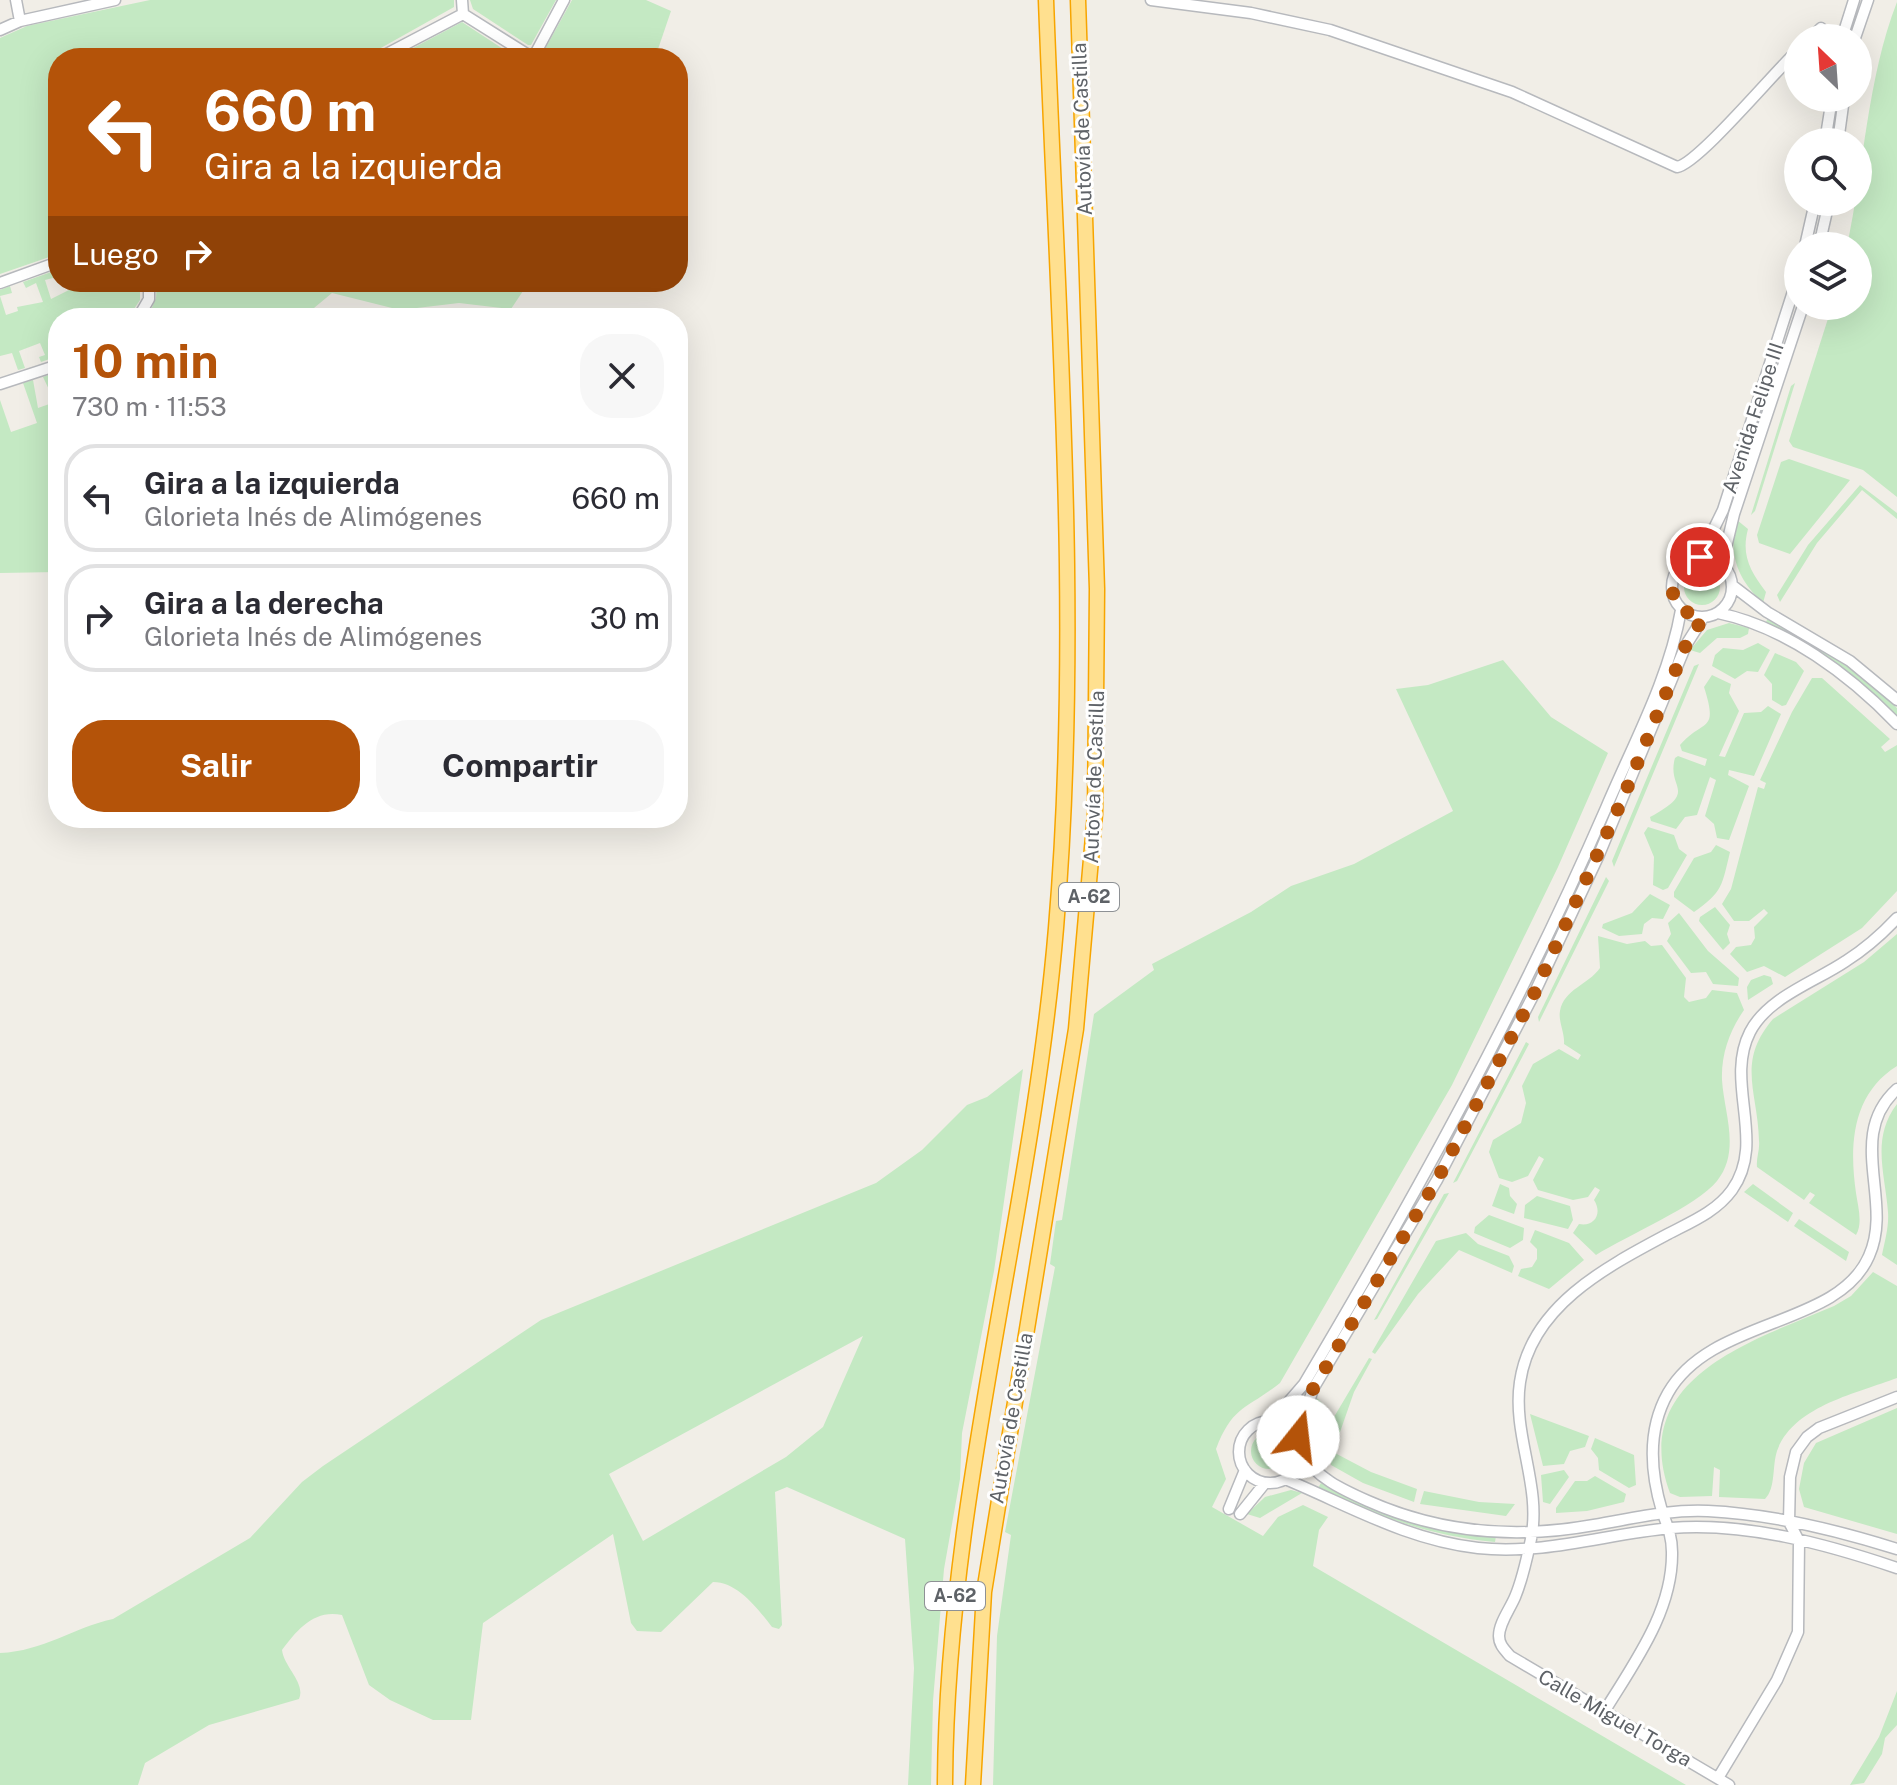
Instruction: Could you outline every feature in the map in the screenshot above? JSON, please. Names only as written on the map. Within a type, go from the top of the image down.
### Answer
[{"type":"highway","name":"Autovía de Castilla","points":[[945,1785],[949,1663],[956,1585],[981,1408],[1016,1218],[1041,1051],[1056,932],[1064,815],[1066,591],[1046,0]]},
{"type":"highway","name":"Autovía de Castilla","points":[[973,1785],[984,1592],[1076,1029],[1095,814],[1097,589],[1078,0]]},
{"type":"street","points":[[16,0],[20,21]]},
{"type":"street","points":[[0,30],[20,21],[115,0]]},
{"type":"street","points":[[462,0],[463,14]]},
{"type":"street","points":[[538,48],[564,0]]},
{"type":"street","points":[[1151,0],[1251,13],[1330,30],[1499,87],[1677,167],[1685,166],[1704,148],[1784,65]]},
{"type":"street","points":[[1846,24],[1854,0]]},
{"type":"street","points":[[1860,24],[1868,0]]},
{"type":"street","points":[[398,48],[463,14]]},
{"type":"street","points":[[463,14],[517,48]]},
{"type":"street","points":[[0,283],[48,266]]},
{"type":"street","name":"Avenida Felipe III","points":[[1700,557],[1723,510],[1784,320]]},
{"type":"street","name":"Avenida Felipe III","points":[[1722,564],[1734,514],[1798,320]]},
{"type":"street","points":[[0,384],[48,368]]},
{"type":"street","points":[[1272,1421],[1304,1384],[1465,1105],[1588,849],[1676,640],[1681,610],[1672,593],[1672,583],[1681,565],[1700,557],[1722,564],[1733,586],[1767,612],[1850,661],[1897,700]]},
{"type":"street","points":[[1681,610],[1703,618],[1718,613],[1729,602],[1733,586]]},
{"type":"street","points":[[1718,613],[1743,618],[1811,653],[1869,697],[1897,724]]},
{"type":"street","points":[[1703,618],[1686,645],[1604,842],[1534,994],[1437,1180],[1313,1389],[1298,1437],[1301,1453],[1313,1471],[1380,1506],[1450,1526],[1532,1533],[1663,1513],[1709,1511],[1789,1522],[1897,1549]]},
{"type":"street","points":[[1529,1550],[1532,1533],[1529,1465],[1519,1411],[1520,1382],[1537,1334],[1554,1311],[1575,1291],[1638,1250],[1705,1215],[1730,1192],[1747,1156],[1740,1065],[1757,1021],[1789,995],[1859,952],[1897,918]]},
{"type":"street","points":[[1604,1712],[1663,1604],[1672,1554],[1670,1528],[1654,1475],[1653,1438],[1664,1403],[1676,1382],[1695,1361],[1716,1347],[1845,1288],[1869,1257],[1877,1223],[1872,1133],[1881,1108],[1897,1089]]},
{"type":"street","points":[[1718,1778],[1795,1646],[1800,1619],[1799,1541],[1789,1522],[1792,1467],[1796,1452],[1807,1437],[1897,1397]]},
{"type":"street","points":[[1265,1483],[1245,1470],[1240,1459],[1243,1437],[1261,1422],[1272,1421],[1282,1423],[1298,1437]]},
{"type":"street","points":[[1240,1514],[1265,1483],[1285,1479],[1297,1468],[1301,1453]]},
{"type":"street","points":[[1229,1509],[1245,1470]]},
{"type":"street","points":[[1285,1479],[1410,1534],[1476,1548],[1529,1550],[1670,1528],[1725,1529],[1799,1541],[1897,1568]]},
{"type":"street","name":"Calle Miguel Torga","points":[[1529,1550],[1515,1597],[1499,1633],[1503,1648],[1510,1656],[1729,1785]]},
{"type":"green space","points":[[150,0],[454,0],[454,7],[381,48],[48,48],[48,257],[0,274],[0,38],[27,26]]},
{"type":"green space","points":[[470,0],[556,0],[531,45],[528,45],[473,9]]},
{"type":"green space","points":[[572,0],[646,0],[671,11],[658,48],[546,48]]},
{"type":"green space","points":[[1897,2],[1897,497],[1863,470],[1793,447],[1789,441],[1828,320],[1872,320],[1872,232],[1850,232],[1853,216],[1872,216],[1872,128],[1866,128],[1887,31]]},
{"type":"green space","points":[[462,22],[502,48],[413,48]]},
{"type":"green space","points":[[48,273],[48,279],[45,280],[51,299],[65,292],[140,292],[140,300],[135,308],[48,308],[48,360],[41,362],[39,357],[45,355],[40,343],[19,351],[25,368],[18,370],[12,353],[0,356],[0,296],[6,315],[18,311],[17,307],[43,302],[36,283],[26,288],[23,282]]},
{"type":"green space","points":[[10,286],[12,293],[0,296],[0,290]]},
{"type":"green space","points":[[156,292],[522,292],[512,308],[459,303],[392,308],[332,293],[314,308],[152,308]]},
{"type":"green space","points":[[33,380],[38,408],[48,404],[48,572],[0,573],[0,400],[11,432],[37,423],[23,383]]},
{"type":"green space","points":[[1795,383],[1755,511],[1751,515],[1791,386]]},
{"type":"green space","points":[[1789,459],[1850,480],[1790,554],[1759,543],[1757,535],[1781,462]]},
{"type":"green space","points":[[1860,485],[1897,513],[1897,519],[1862,490],[1817,543],[1780,602],[1777,595],[1808,545]]},
{"type":"green space","points":[[1737,520],[1748,529],[1746,555],[1751,570],[1766,592],[1763,603],[1747,585],[1737,565],[1733,544]]},
{"type":"green space","points":[[1702,569],[1715,574],[1720,587],[1715,600],[1702,605],[1689,600],[1684,587],[1689,574]]},
{"type":"green space","points":[[1768,618],[1858,673],[1897,708],[1897,716],[1834,665],[1765,624]]},
{"type":"green space","points":[[1729,623],[1749,628],[1748,634],[1740,638],[1717,638],[1700,653],[1690,650],[1707,630]]},
{"type":"green space","points":[[1758,643],[1770,650],[1758,672],[1747,671],[1735,679],[1712,666],[1715,655],[1723,648],[1743,650]]},
{"type":"green space","points":[[1775,653],[1796,662],[1804,671],[1786,705],[1782,706],[1772,700],[1772,684],[1764,675]]},
{"type":"green space","points":[[1503,660],[1551,717],[1608,753],[1558,867],[1452,1085],[1280,1383],[1235,1416],[1222,1435],[1216,1449],[1226,1479],[1212,1507],[1263,1536],[1278,1517],[1303,1505],[1328,1517],[1319,1530],[1313,1566],[1686,1785],[993,1785],[997,1636],[1011,1535],[1005,1532],[1055,1267],[1050,1264],[1056,1221],[1062,1220],[1094,1014],[1154,970],[1152,964],[1251,912],[1291,886],[1354,864],[1453,811],[1396,689],[1428,685]]},
{"type":"green space","points":[[1699,664],[1614,867],[1612,861],[1694,666]]},
{"type":"green space","points":[[1712,675],[1731,684],[1729,693],[1739,711],[1719,756],[1725,757],[1744,713],[1761,712],[1768,706],[1781,714],[1754,776],[1729,770],[1728,775],[1749,786],[1729,840],[1717,838],[1714,824],[1705,816],[1716,780],[1710,777],[1697,815],[1685,817],[1676,829],[1651,821],[1650,817],[1678,795],[1673,768],[1675,758],[1678,756],[1705,766],[1707,759],[1682,751],[1680,745],[1709,719],[1704,687]]},
{"type":"green space","points":[[1812,678],[1822,678],[1890,739],[1881,747],[1885,752],[1897,745],[1897,891],[1862,928],[1785,977],[1764,966],[1747,972],[1730,954],[1736,947],[1751,945],[1755,938],[1754,927],[1768,913],[1764,909],[1749,921],[1734,921],[1722,904],[1731,889],[1758,787],[1764,789],[1766,783],[1760,780]]},
{"type":"green space","points":[[1648,827],[1674,835],[1679,849],[1687,855],[1668,888],[1663,890],[1653,885],[1654,857],[1644,833]]},
{"type":"green space","points":[[1716,845],[1730,852],[1723,880],[1711,899],[1694,912],[1674,897],[1674,892],[1694,858],[1711,852]]},
{"type":"green space","points":[[1606,877],[1609,881],[1539,1022],[1538,1017]]},
{"type":"green space","points":[[1650,894],[1670,905],[1663,919],[1652,918],[1644,924],[1642,934],[1619,936],[1602,928],[1603,924],[1632,913]]},
{"type":"green space","points":[[1715,907],[1730,925],[1727,934],[1730,943],[1723,950],[1699,921]]},
{"type":"green space","points":[[1679,913],[1708,951],[1739,978],[1738,986],[1713,984],[1706,972],[1691,973],[1667,941],[1671,934],[1668,923]]},
{"type":"green space","points":[[1897,934],[1897,1066],[1871,1091],[1857,1122],[1853,1157],[1860,1220],[1856,1235],[1809,1203],[1815,1195],[1810,1192],[1804,1200],[1757,1167],[1758,1123],[1752,1064],[1755,1049],[1773,1019],[1864,962]]},
{"type":"green space","points":[[1598,936],[1627,944],[1645,941],[1651,946],[1662,945],[1686,978],[1684,997],[1689,1002],[1706,998],[1712,990],[1737,993],[1744,1010],[1731,1034],[1723,1061],[1722,1080],[1730,1145],[1724,1169],[1717,1181],[1694,1200],[1596,1255],[1573,1233],[1579,1224],[1596,1218],[1598,1210],[1594,1200],[1600,1190],[1595,1187],[1588,1197],[1573,1200],[1538,1190],[1533,1180],[1544,1159],[1539,1156],[1528,1176],[1512,1182],[1499,1178],[1489,1152],[1493,1140],[1521,1123],[1526,1103],[1522,1086],[1533,1064],[1559,1049],[1578,1060],[1581,1055],[1564,1044],[1560,1011],[1566,997],[1600,968]]},
{"type":"green space","points":[[1764,975],[1771,977],[1773,984],[1748,1000],[1747,987],[1751,980]]},
{"type":"green space","points":[[1526,1042],[1529,1044],[1457,1181],[1453,1183]]},
{"type":"green space","points":[[1023,1069],[994,1271],[962,1433],[960,1479],[944,1569],[933,1701],[931,1785],[908,1785],[914,1668],[905,1539],[787,1487],[775,1492],[782,1625],[779,1629],[772,1627],[739,1591],[713,1582],[661,1632],[637,1631],[631,1623],[613,1534],[483,1623],[471,1720],[433,1720],[390,1700],[369,1685],[342,1615],[323,1615],[307,1623],[282,1650],[300,1687],[299,1699],[209,1725],[145,1763],[138,1785],[0,1785],[0,1653],[44,1644],[113,1619],[250,1538],[302,1482],[323,1466],[541,1320],[876,1183],[922,1150],[967,1105],[987,1097]],"holes":[[[863,1336],[823,1427],[786,1457],[643,1541],[609,1474]]]},
{"type":"green space","points":[[1897,1104],[1897,1265],[1882,1255],[1888,1218],[1882,1143],[1889,1117]]},
{"type":"green space","points":[[1500,1184],[1509,1188],[1510,1196],[1517,1204],[1514,1214],[1492,1206]]},
{"type":"green space","points":[[1753,1184],[1793,1213],[1788,1222],[1744,1192]]},
{"type":"green space","points":[[1449,1193],[1377,1319],[1374,1320],[1444,1194]]},
{"type":"green space","points":[[1537,1196],[1570,1206],[1573,1220],[1568,1229],[1524,1218],[1525,1205]]},
{"type":"green space","points":[[1489,1215],[1524,1228],[1523,1240],[1510,1248],[1474,1233],[1475,1227]]},
{"type":"green space","points":[[1799,1219],[1849,1252],[1846,1261],[1794,1226]]},
{"type":"green space","points":[[1535,1230],[1569,1243],[1584,1260],[1549,1289],[1518,1276],[1521,1269],[1532,1267],[1537,1259],[1537,1249],[1530,1242]]},
{"type":"green space","points":[[1466,1233],[1478,1244],[1509,1256],[1514,1266],[1512,1273],[1459,1250],[1418,1294],[1375,1354],[1372,1352],[1436,1241]]},
{"type":"green space","points":[[1873,1272],[1897,1286],[1897,1378],[1828,1403],[1797,1423],[1777,1451],[1771,1489],[1765,1499],[1719,1497],[1720,1470],[1714,1467],[1712,1496],[1680,1497],[1670,1493],[1661,1453],[1666,1420],[1682,1392],[1706,1369],[1736,1350],[1851,1296]]},
{"type":"green space","points":[[1369,1358],[1372,1359],[1354,1392],[1333,1452],[1371,1472],[1417,1489],[1414,1502],[1363,1483],[1331,1465],[1334,1417]]},
{"type":"green space","points":[[1315,1396],[1325,1406],[1316,1460],[1307,1431]]},
{"type":"green space","points":[[1897,1408],[1897,1534],[1804,1507],[1799,1489],[1804,1463],[1816,1443]]},
{"type":"green space","points":[[1530,1414],[1589,1436],[1585,1447],[1570,1451],[1564,1464],[1543,1466]]},
{"type":"green space","points":[[1269,1433],[1282,1438],[1287,1451],[1282,1464],[1269,1469],[1256,1464],[1251,1451],[1256,1438]]},
{"type":"green space","points":[[1595,1438],[1634,1455],[1636,1485],[1629,1488],[1599,1470],[1598,1458],[1591,1449]]},
{"type":"green space","points":[[1564,1470],[1569,1477],[1550,1504],[1543,1502],[1541,1475]]},
{"type":"green space","points":[[1595,1476],[1626,1494],[1624,1502],[1587,1511],[1556,1513],[1556,1508],[1575,1481],[1587,1481]]},
{"type":"green space","points":[[1321,1483],[1383,1513],[1450,1531],[1496,1536],[1495,1542],[1448,1535],[1404,1523],[1318,1488]]},
{"type":"green space","points":[[1291,1490],[1302,1493],[1260,1518],[1247,1514],[1265,1497]]},
{"type":"green space","points":[[1424,1491],[1479,1502],[1515,1504],[1506,1516],[1420,1504]]},
{"type":"green space","points":[[1897,1691],[1897,1725],[1885,1738],[1882,1754],[1864,1783],[1850,1785],[1879,1737]]},
{"type":"route","points":[[1298,1437],[1302,1415],[1313,1389],[1475,1110],[1598,857],[1686,645],[1703,618],[1681,610],[1672,593],[1675,573],[1681,565],[1700,557]]}]
